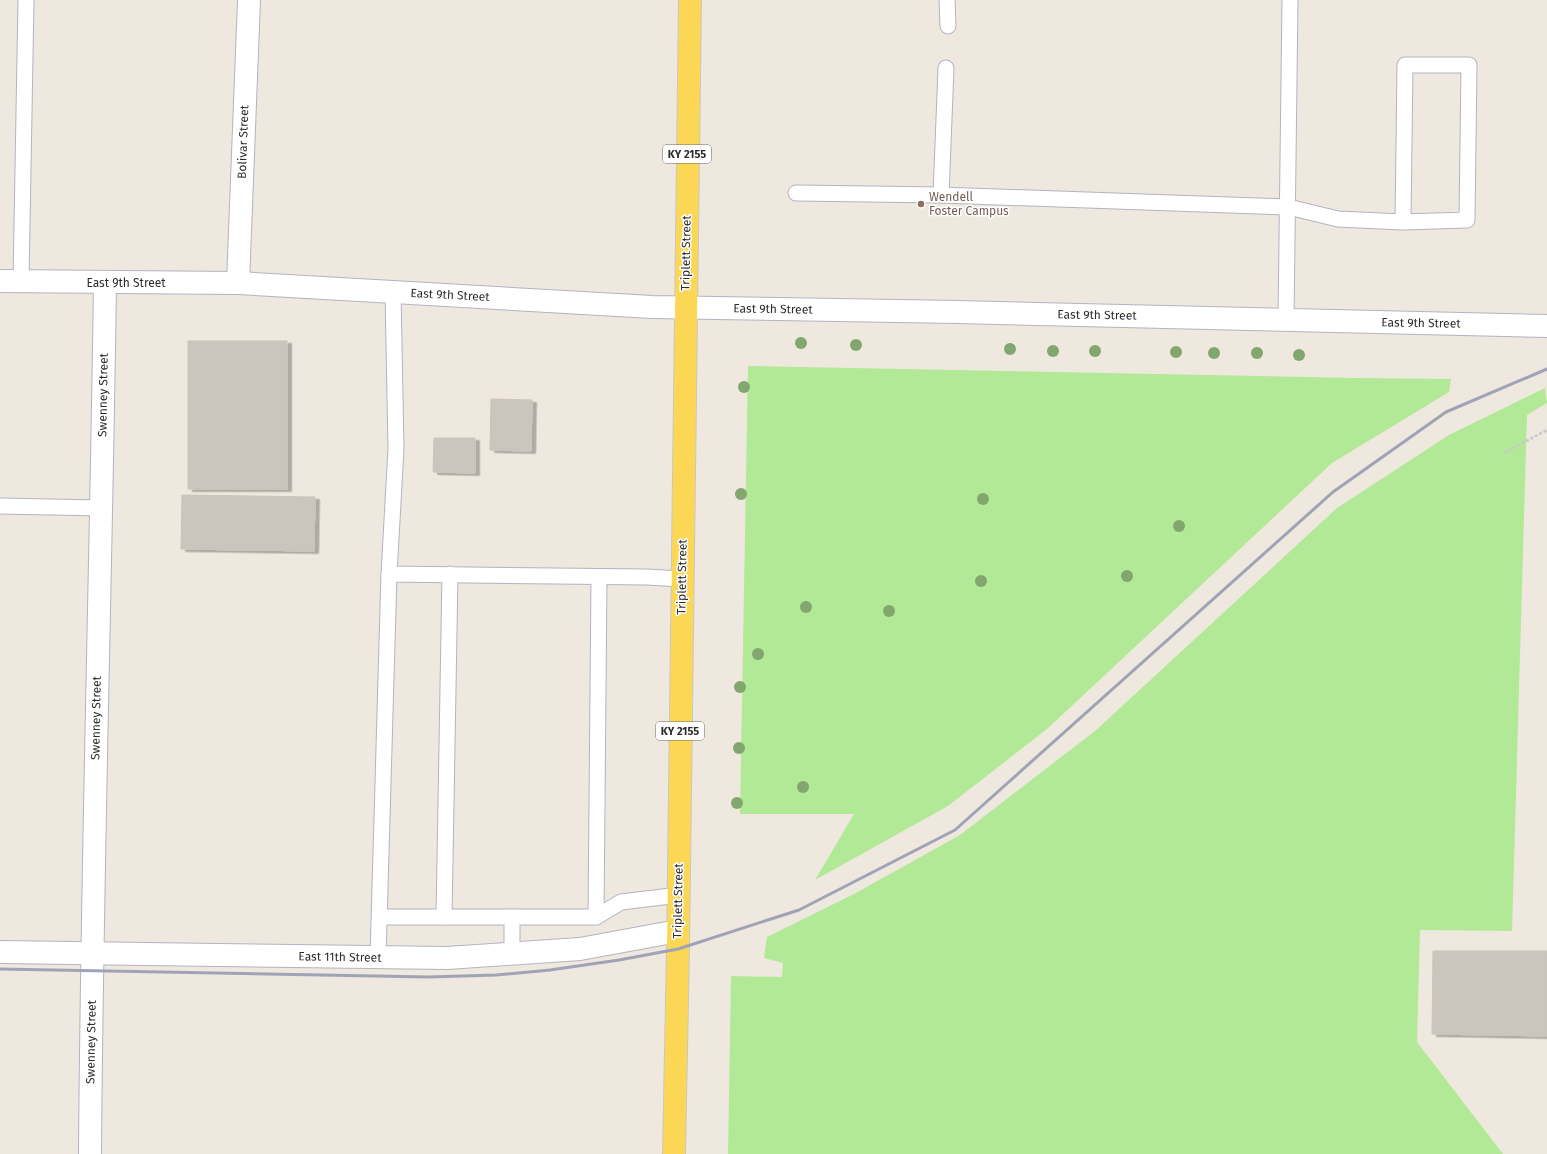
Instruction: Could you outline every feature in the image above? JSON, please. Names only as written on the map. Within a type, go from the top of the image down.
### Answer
[{"type":"main road","name":"Triplett Street","points":[[674,1154],[690,0]]},
{"type":"street","name":"Bolivar Street","points":[[238,283],[248,0]]},
{"type":"street","name":"East 9th Street","points":[[11,281],[238,283],[652,307],[958,312],[1547,326]]},
{"type":"street","name":"Swenney Street","points":[[90,1154],[92,953],[102,508],[105,283]]},
{"type":"street","name":"East 11th Street","points":[[0,952],[446,958],[580,949],[678,931]]},
{"type":"lane","points":[[11,281],[26,0]]},
{"type":"lane","points":[[947,0],[948,26]]},
{"type":"lane","points":[[1286,320],[1290,0]]},
{"type":"lane","points":[[796,192],[941,195],[1288,207],[1338,219],[1403,222],[1467,220],[1470,65],[1405,65],[1403,222]]},
{"type":"lane","points":[[941,195],[946,68]]},
{"type":"lane","points":[[378,957],[389,574],[396,449],[393,292]]},
{"type":"lane","points":[[0,506],[102,508]]},
{"type":"lane","points":[[389,574],[599,577],[647,576],[682,579]]},
{"type":"lane","points":[[444,917],[450,574]]},
{"type":"lane","points":[[596,917],[599,577]]},
{"type":"lane","points":[[380,917],[596,917],[621,902],[678,895]]},
{"type":"lane","points":[[512,917],[512,953]]},
{"type":"path","points":[[1504,453],[1547,430]]},
{"type":"green space","points":[[748,366],[1451,379],[1449,392],[1332,463],[1047,729],[948,806],[815,880],[854,814],[740,814]]},
{"type":"green space","points":[[1545,388],[1547,403],[1527,415],[1512,931],[1420,930],[1417,1042],[1503,1154],[728,1154],[731,976],[782,977],[783,963],[764,958],[767,937],[854,894],[960,835],[1095,731],[1337,508],[1449,435]]},
{"type":"building","points":[[188,341],[287,341],[287,489],[188,489]]},
{"type":"building","points":[[491,399],[532,400],[531,451],[490,450]]},
{"type":"building","points":[[434,438],[475,438],[475,473],[433,472]]},
{"type":"building","points":[[182,495],[315,497],[314,551],[181,549]]},
{"type":"building","points":[[1433,951],[1547,951],[1547,1036],[1432,1034]]},
{"type":"railway","points":[[0,969],[429,977],[496,975],[550,970],[619,960],[678,949],[799,910],[955,830],[1333,492],[1446,412],[1547,369]]},
{"type":"place","name":"Wendell Foster Campus","points":[[921,204]]}]
